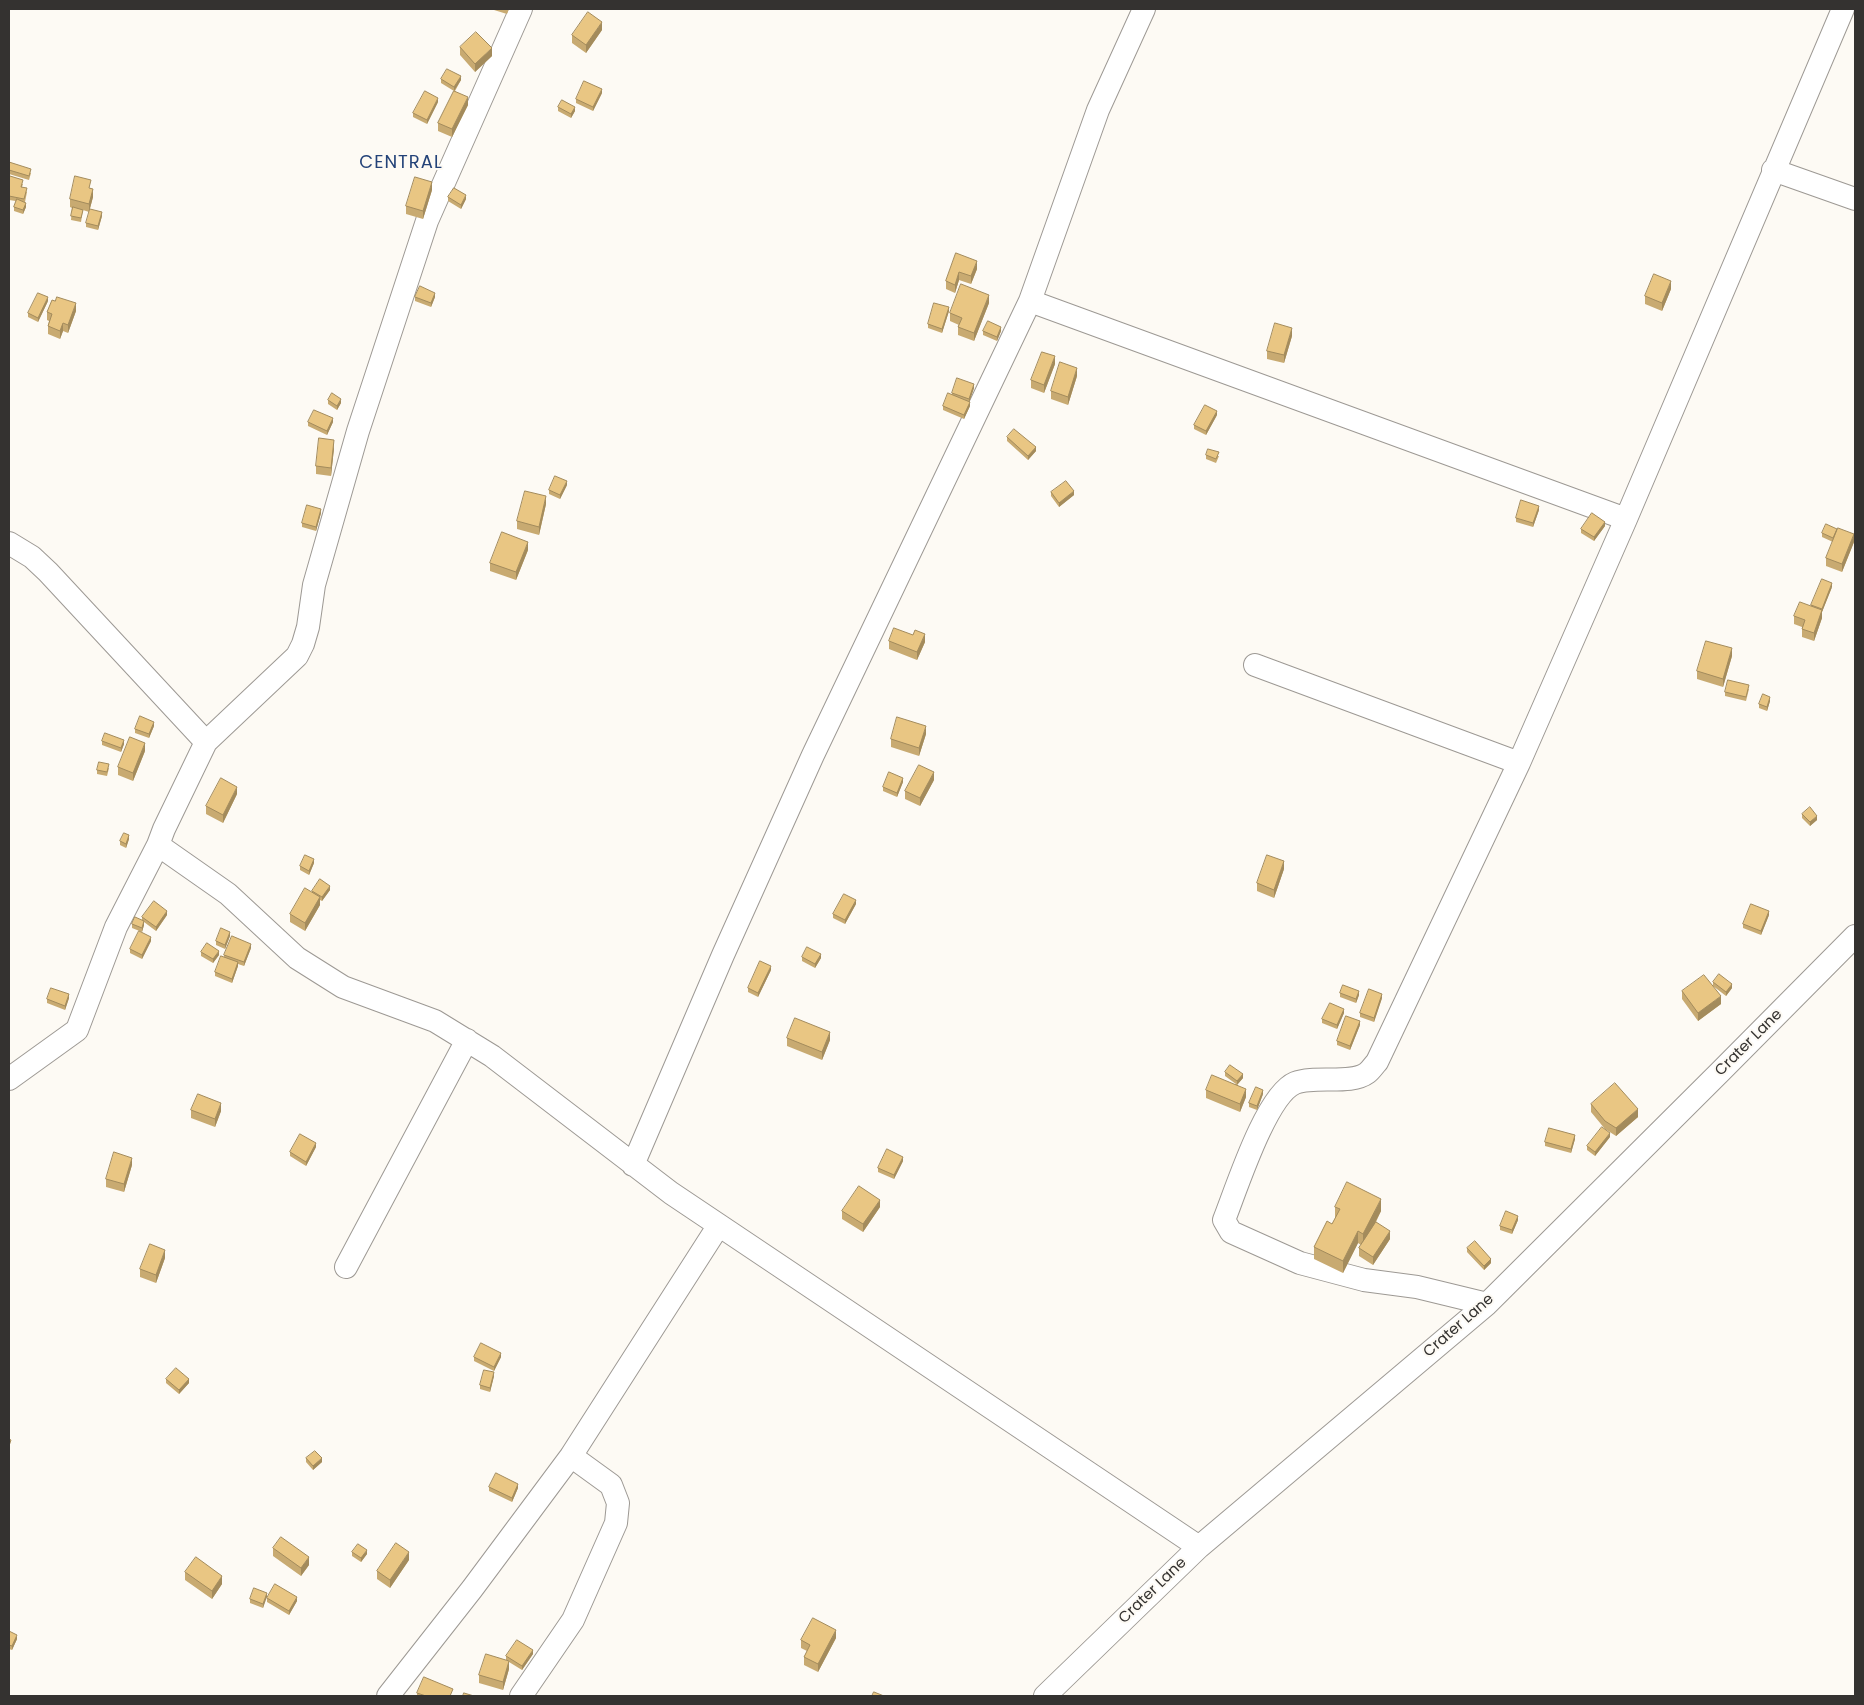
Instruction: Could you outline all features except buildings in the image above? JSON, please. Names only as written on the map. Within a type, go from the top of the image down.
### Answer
[{"type":"street","points":[[9,1080],[77,1030],[116,927],[158,845],[206,742],[296,656],[303,644],[308,627],[314,585],[358,431],[426,222],[521,9]]},
{"type":"street","points":[[633,1165],[723,955],[813,755],[1030,301],[1098,110],[1144,9]]},
{"type":"street","points":[[1487,1304],[1417,1287],[1364,1280],[1300,1263],[1232,1232],[1224,1220],[1256,1140],[1276,1098],[1295,1083],[1323,1078],[1351,1078],[1366,1074],[1377,1062],[1519,763],[1626,519],[1842,9]]},
{"type":"street","points":[[1773,170],[1855,199]]},
{"type":"street","points":[[1030,301],[1626,519]]},
{"type":"street","points":[[10,545],[32,557],[48,572],[206,742]]},
{"type":"street","points":[[1255,664],[1519,763]]},
{"type":"street","points":[[158,845],[228,894],[297,958],[343,986],[435,1021],[492,1056],[633,1165],[719,1225],[1199,1547]]},
{"type":"street","name":"Crater Lane","points":[[1044,1696],[1199,1547],[1487,1304],[1855,936]]},
{"type":"street","points":[[346,1267],[467,1040]]},
{"type":"street","points":[[388,1696],[472,1589],[571,1456],[719,1225]]},
{"type":"street","points":[[521,1696],[573,1620],[616,1523],[618,1503],[611,1485],[571,1456]]},
{"type":"district","name":"CENTRAL","points":[[401,163]]}]
